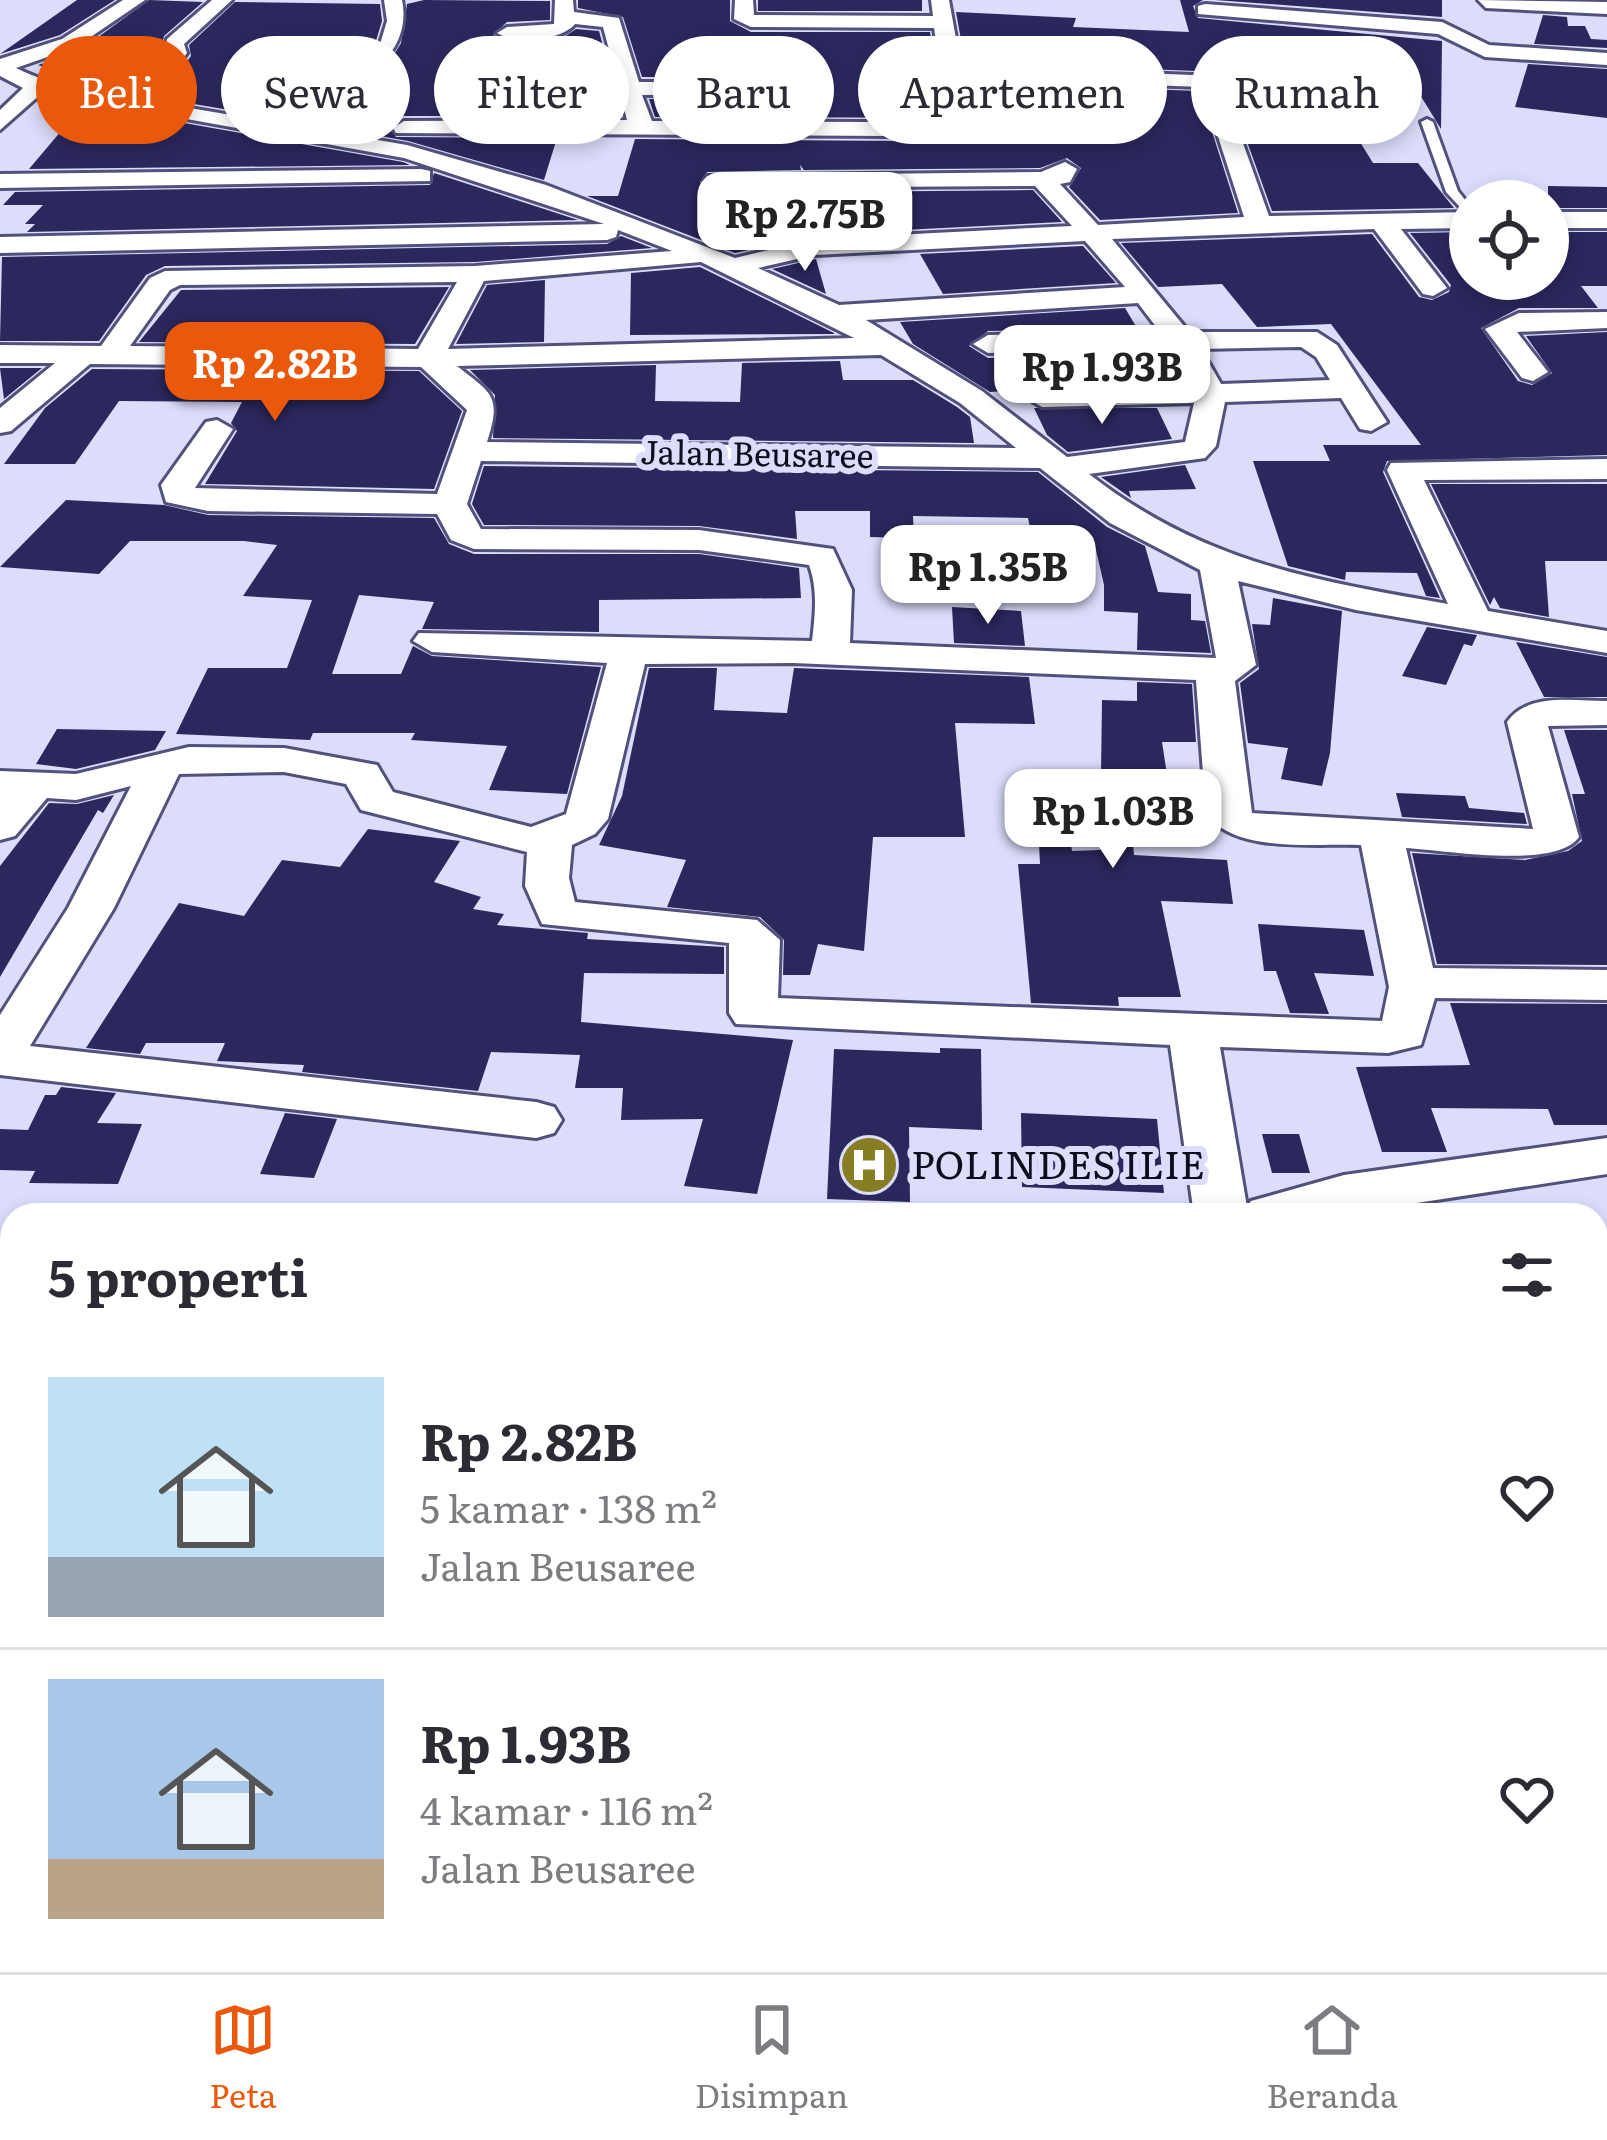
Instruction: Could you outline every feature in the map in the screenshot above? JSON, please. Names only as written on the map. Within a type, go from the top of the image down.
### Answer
[{"type":"street","points":[[0,67],[69,43],[136,0]]},
{"type":"street","points":[[182,36],[223,0]]},
{"type":"street","points":[[392,36],[397,21],[393,0]]},
{"type":"street","points":[[744,0],[747,20],[823,11],[943,11]]},
{"type":"street","points":[[1486,2],[1607,8]]},
{"type":"street","points":[[507,33],[560,30],[567,9],[612,22],[645,127]]},
{"type":"street","points":[[1205,10],[1452,29],[1479,50],[1607,59]]},
{"type":"street","points":[[0,67],[36,85]]},
{"type":"street","points":[[630,78],[653,80]]},
{"type":"street","points":[[1167,87],[1211,81],[1259,224]]},
{"type":"street","points":[[0,123],[36,87]]},
{"type":"street","points":[[377,146],[407,125],[653,127]]},
{"type":"street","points":[[366,144],[489,175],[653,234],[836,314],[970,397],[1051,463],[1159,540],[1217,565],[1474,621],[1607,642]]},
{"type":"street","points":[[0,244],[653,234],[702,216],[726,144]]},
{"type":"street","points":[[794,144],[793,172],[799,178]]},
{"type":"street","points":[[716,181],[1041,179],[1066,173],[1061,144]]},
{"type":"street","points":[[0,181],[489,175]]},
{"type":"street","points":[[1041,179],[1144,294],[1179,340],[1210,396]]},
{"type":"street","points":[[0,424],[97,354],[160,284],[175,277],[475,274],[719,261],[815,247],[1449,218]]},
{"type":"street","points":[[1569,220],[1607,220]]},
{"type":"street","points":[[1381,221],[1433,288]]},
{"type":"street","points":[[428,358],[475,274]]},
{"type":"street","points":[[836,314],[1144,294]]},
{"type":"street","points":[[1533,372],[1499,328],[1519,322],[1607,320]]},
{"type":"street","points":[[988,344],[1307,338],[1327,351],[1402,470],[1474,621]]},
{"type":"street","points":[[0,354],[428,358],[883,346]]},
{"type":"street","points":[[428,358],[478,398],[482,410],[450,504],[463,533],[474,539],[699,540],[821,556],[829,566],[833,588],[830,655]]},
{"type":"street","points":[[1042,398],[1351,389]]},
{"type":"street","name":"Jalan Beusaree","points":[[468,451],[1051,463],[1194,451],[1200,446],[1210,396]]},
{"type":"street","points":[[217,429],[178,485],[178,494],[208,501],[450,504]]},
{"type":"street","points":[[1402,470],[1607,469]]},
{"type":"street","points":[[432,641],[1215,672],[1237,665],[1217,565]]},
{"type":"street","points":[[0,827],[18,784],[94,784],[189,759],[328,764],[362,774],[376,801],[531,840],[551,838],[574,831],[586,819],[629,652]]},
{"type":"street","points":[[1215,672],[1227,814],[1240,825],[1540,843],[1557,837],[1527,722],[1535,714],[1607,713]]},
{"type":"street","points":[[163,764],[91,908],[0,1056],[536,1120]]},
{"type":"street","points":[[551,838],[544,874],[548,897],[558,914],[740,930],[757,940],[753,1013],[1193,1031],[1404,1034],[1413,986],[1380,831]]},
{"type":"street","points":[[1413,986],[1435,980],[1607,985]]},
{"type":"street","points":[[1193,1031],[1219,1203]]},
{"type":"street","points":[[1312,1203],[1344,1194],[1607,1156]]},
{"type":"lane","points":[[1427,122],[1449,184]]},
{"type":"building","points":[[77,0],[115,0],[60,35],[36,36],[36,43],[0,54]]},
{"type":"building","points":[[149,0],[203,2],[164,36],[100,36]]},
{"type":"building","points":[[424,0],[550,1],[550,20],[507,22],[493,35],[497,36],[434,36],[434,116],[410,116],[410,36],[402,36],[407,4]]},
{"type":"building","points":[[578,0],[730,0],[730,21],[751,32],[930,32],[931,36],[858,36],[858,118],[834,117],[834,36],[653,36],[653,77],[642,77],[623,17],[578,8]]},
{"type":"building","points":[[758,0],[922,0],[922,11],[758,11]]},
{"type":"building","points":[[1180,0],[1203,0],[1193,6],[1198,18],[1389,36],[1191,36],[1191,71],[1167,70],[1167,36],[960,36],[956,12],[1076,18],[1073,27],[1189,32]]},
{"type":"building","points":[[1215,0],[1442,0],[1442,17]]},
{"type":"building","points":[[235,2],[380,4],[377,36],[221,36],[221,109],[197,104],[197,38]]},
{"type":"building","points":[[1543,15],[1567,17],[1568,26],[1585,26],[1591,39],[1607,40],[1607,48],[1534,44]]},
{"type":"building","points":[[576,29],[599,31],[600,36],[566,36]]},
{"type":"building","points":[[1422,39],[1442,41],[1441,129],[1422,98]]},
{"type":"building","points":[[1528,64],[1607,69],[1607,118],[1515,107]]},
{"type":"building","points":[[1167,90],[1191,91],[1191,144],[1216,144],[1238,213],[1100,220],[1069,187],[1081,168],[1067,158],[1040,168],[804,170],[800,165],[801,170],[707,172],[700,182],[716,193],[806,192],[814,235],[735,253],[587,196],[618,196],[635,139],[653,139],[653,144],[1167,144]]},
{"type":"building","points":[[197,125],[221,130],[221,144],[302,144],[410,165],[29,169],[50,144],[197,144]]},
{"type":"building","points":[[410,137],[434,137],[434,144],[555,144],[544,180],[410,142]]},
{"type":"building","points":[[1248,144],[1361,144],[1373,163],[1418,163],[1449,202],[1449,208],[1272,211]]},
{"type":"building","points":[[434,173],[578,220],[27,232],[35,224],[25,224],[43,205],[3,205],[15,192],[430,185]]},
{"type":"building","points":[[1569,186],[1607,187],[1607,208],[1569,208]]},
{"type":"building","points":[[1033,190],[1062,222],[843,233],[817,192]]},
{"type":"building","points":[[1449,232],[1449,282],[1410,233]]},
{"type":"building","points":[[1569,232],[1607,232],[1607,286],[1581,286],[1598,308],[1519,308],[1481,328],[1518,381],[1532,385],[1552,373],[1526,336],[1607,332],[1607,455],[1387,461],[1383,472],[1440,598],[1426,596],[1417,573],[1346,572],[1345,580],[1288,566],[1253,461],[1330,461],[1323,445],[1421,445],[1331,324],[1257,327],[1222,284],[1158,287],[1121,243],[1372,234],[1419,297],[1432,300],[1449,292],[1449,300],[1569,300]]},
{"type":"building","points":[[621,236],[652,248],[475,262],[165,266],[146,275],[99,341],[0,341],[2,257],[607,244]]},
{"type":"building","points":[[1083,246],[1116,283],[943,294],[920,254]]},
{"type":"building","points":[[816,259],[826,294],[772,269]]},
{"type":"building","points":[[700,267],[834,334],[630,335],[631,273]]},
{"type":"building","points":[[545,280],[544,342],[456,344],[487,285]]},
{"type":"building","points":[[449,287],[415,344],[139,342],[181,290]]},
{"type":"building","points":[[1125,308],[1137,328],[988,331],[969,346],[988,358],[1149,354],[1167,381],[990,392],[913,344],[900,322]]},
{"type":"building","points":[[840,361],[843,380],[913,380],[970,417],[974,443],[493,438],[495,395],[470,370],[656,365],[655,401],[740,402],[742,363]]},
{"type":"building","points":[[0,368],[42,368],[4,399]]},
{"type":"building","points":[[92,369],[419,371],[462,411],[434,489],[205,484],[237,431],[231,423],[242,402],[119,401],[75,464],[4,464],[45,408]]},
{"type":"building","points":[[1034,408],[1157,408],[1172,439],[1068,452],[1047,435]]},
{"type":"building","points":[[1185,465],[1196,489],[1129,491],[1131,498],[1101,477]]},
{"type":"building","points":[[484,466],[1038,472],[1107,527],[1145,546],[1158,592],[1191,594],[1191,620],[1205,621],[1211,653],[1137,650],[1138,613],[1104,611],[1104,585],[1093,537],[1032,537],[1028,518],[913,516],[914,538],[870,537],[870,511],[795,511],[797,539],[699,526],[484,525],[472,504]]},
{"type":"building","points":[[1431,484],[1607,484],[1607,561],[1545,561],[1549,617],[1500,608],[1494,597],[1490,605]]},
{"type":"building","points":[[66,500],[164,505],[208,515],[434,518],[449,544],[474,554],[699,554],[799,568],[801,598],[599,600],[599,632],[422,629],[434,602],[359,595],[332,674],[401,674],[413,646],[432,656],[601,667],[567,794],[489,790],[507,746],[411,740],[415,733],[313,733],[310,740],[176,734],[208,668],[287,668],[312,600],[243,596],[277,545],[244,541],[130,541],[99,574],[0,567]]},
{"type":"building","points":[[1273,598],[1342,611],[1330,753],[1322,786],[1281,779],[1288,748],[1248,743],[1240,683],[1259,669],[1252,624],[1270,625]]},
{"type":"building","points":[[952,607],[1021,611],[1025,646],[954,643]]},
{"type":"building","points":[[1427,627],[1477,635],[1472,646],[1464,644],[1446,685],[1402,676]]},
{"type":"building","points":[[1516,642],[1607,657],[1607,697],[1544,697]]},
{"type":"building","points":[[649,668],[717,668],[714,710],[787,713],[794,668],[1029,677],[1035,724],[955,723],[965,837],[873,837],[864,951],[818,944],[810,975],[783,975],[784,940],[760,917],[667,907],[686,860],[599,845],[622,796]]},
{"type":"building","points":[[1137,682],[1192,684],[1196,742],[1162,742],[1168,781],[1127,780],[1134,855],[1227,860],[1233,904],[1161,901],[1181,997],[1118,997],[1119,1006],[1031,1003],[1018,864],[1040,864],[1036,785],[1061,782],[1072,851],[1100,850],[1102,700],[1137,701]]},
{"type":"building","points":[[57,729],[166,731],[155,750],[76,769],[36,764]]},
{"type":"building","points":[[1564,730],[1607,730],[1607,965],[1437,964],[1412,853],[1525,860],[1568,851],[1582,841],[1572,794],[1585,794]]},
{"type":"building","points":[[1396,793],[1465,796],[1469,808],[1524,813],[1527,824],[1402,817]]},
{"type":"building","points":[[114,795],[103,813],[98,810],[0,977],[0,866],[49,803],[77,804]]},
{"type":"building","points":[[368,829],[460,841],[434,882],[481,897],[473,909],[504,914],[497,925],[588,933],[587,939],[724,947],[724,974],[584,973],[581,1022],[793,1040],[757,1194],[684,1186],[703,1119],[621,1120],[623,1088],[575,1088],[580,1055],[491,1052],[478,1091],[302,1072],[304,1065],[217,1061],[225,1043],[146,1043],[140,1054],[86,1048],[179,903],[244,916],[282,860],[340,867]]},
{"type":"building","points":[[1258,924],[1364,930],[1374,976],[1314,973],[1329,1014],[1290,1013],[1276,971],[1264,971]]},
{"type":"building","points":[[1450,1003],[1607,1004],[1607,1125],[1554,1125],[1548,1109],[1431,1108],[1447,1152],[1382,1152],[1356,1067],[1470,1065]]},
{"type":"building","points":[[940,1048],[981,1049],[982,1130],[909,1127],[910,1202],[827,1199],[834,1049],[940,1053]]},
{"type":"building","points":[[61,1087],[116,1093],[97,1123],[142,1124],[118,1184],[29,1183],[35,1171],[0,1170],[0,1129],[28,1130],[45,1095],[56,1095]]},
{"type":"building","points":[[285,1113],[337,1119],[314,1178],[260,1174]]},
{"type":"building","points":[[1021,1113],[1157,1119],[1164,1193],[1022,1187]]},
{"type":"building","points":[[1262,1134],[1299,1134],[1310,1173],[1272,1173]]},
{"type":"place","name":"POLINDES ILIE","points":[[869,1165]]}]
